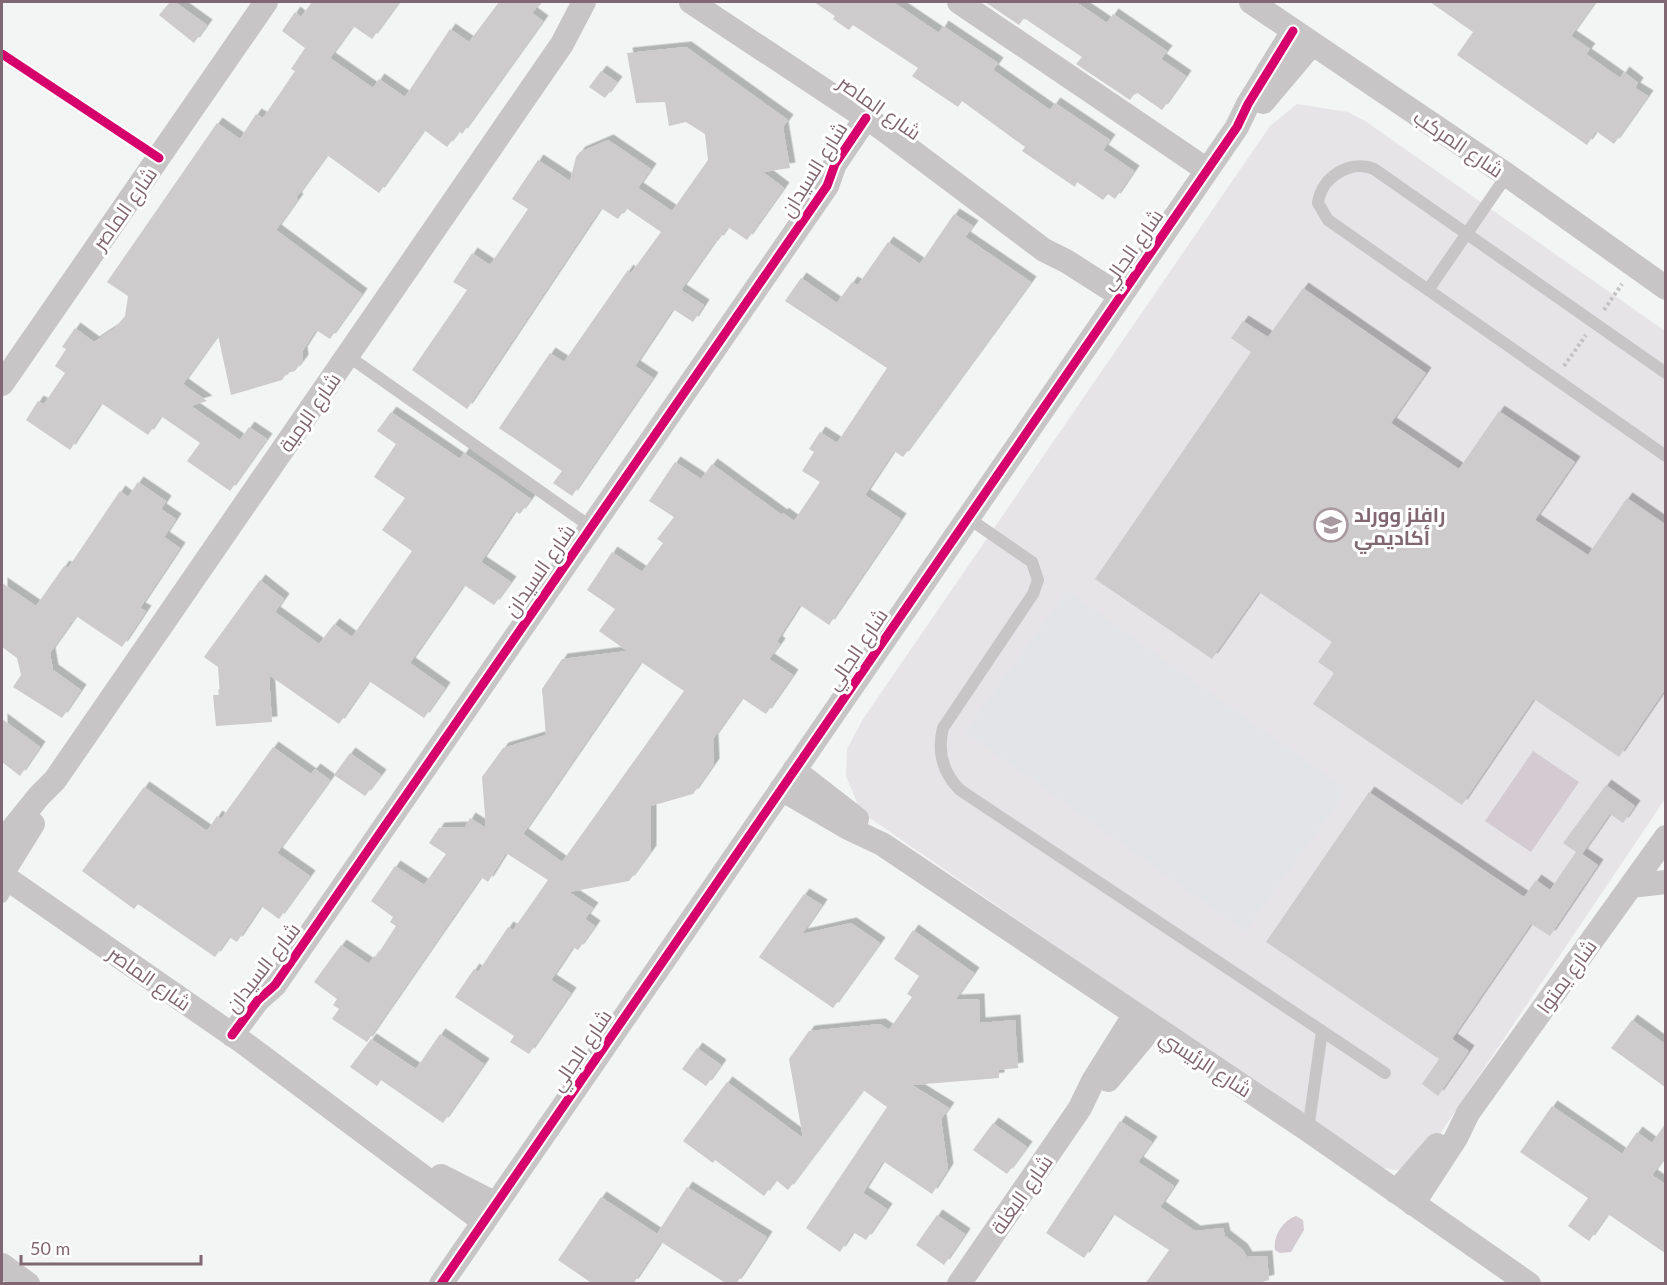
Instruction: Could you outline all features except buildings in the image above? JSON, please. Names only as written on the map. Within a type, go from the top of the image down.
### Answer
[{"type":"street","name":"شارع الماصر","points":[[2,384],[266,2]]},
{"type":"street","name":"شارع الرمية","points":[[2,842],[55,780],[562,44],[584,2]]},
{"type":"street","name":"شارع الرمية","points":[[562,44],[604,2]]},
{"type":"street","name":"شارع الماصر","points":[[691,2],[873,122],[1044,250],[1066,261],[1115,304]]},
{"type":"street","points":[[959,2],[1208,170]]},
{"type":"street","name":"شارع المركب","points":[[1251,2],[1507,175],[1665,288]]},
{"type":"street","name":"شارع الجالي","points":[[441,1284],[1237,127],[1258,108],[1303,38]]},
{"type":"street","name":"شارع السيدان","points":[[238,1039],[258,1000],[275,985],[827,186],[845,171],[873,122]]},
{"type":"street","name":"شارع الرمية","points":[[4,882],[55,780]]},
{"type":"street","name":"شارع الرئيسي","points":[[788,780],[848,828],[882,844],[1308,1130],[1529,1284]]},
{"type":"street","name":"شارع يمتوا","points":[[1404,1198],[1466,1116],[1665,837]]},
{"type":"street","name":"شارع الماصر","points":[[4,882],[238,1039],[413,1167],[448,1180],[490,1213]]},
{"type":"street","points":[[1630,886],[1665,882]]},
{"type":"street","name":"شارع البغلة","points":[[959,1284],[1082,1104],[1093,1081],[1144,1021]]},
{"type":"street","points":[[2,1265],[28,1284]]},
{"type":"lane","points":[[1665,373],[1368,166],[1360,164],[1346,168],[1322,190],[1318,203],[1323,215],[1665,456]]},
{"type":"lane","points":[[1428,290],[1507,175]]},
{"type":"lane","points":[[348,356],[591,526]]},
{"type":"lane","points":[[968,518],[1032,561],[1038,580],[1033,594],[943,728],[942,761],[952,781],[969,796],[1385,1073]]},
{"type":"lane","points":[[1308,1130],[1322,1031]]},
{"type":"shaded area","name":"رافلز وورلد أكاديمي","points":[[1297,104],[1348,112],[1365,121],[1665,331],[1665,799],[1427,1153],[1409,1168],[1395,1170],[1377,1167],[861,812],[846,776],[847,749],[863,719],[1270,126]]},
{"type":"shaded area","points":[[1067,591],[1347,790],[1245,931],[965,732]]},
{"type":"shaded area","points":[[1533,751],[1579,782],[1531,852],[1485,821]]},
{"type":"shaded area","points":[[1296,1216],[1303,1220],[1304,1230],[1291,1252],[1280,1253],[1275,1250],[1277,1234],[1287,1221]]},
{"type":"cycle path","points":[[441,1284],[1237,127],[1248,104],[1293,31]]},
{"type":"cycle path","points":[[2,54],[159,158]]},
{"type":"cycle path","points":[[232,1035],[258,1000],[275,985],[827,186],[835,164],[866,118]]},
{"type":"place","name":"رافلز وورلد أكاديمي","points":[[1331,525]]}]
